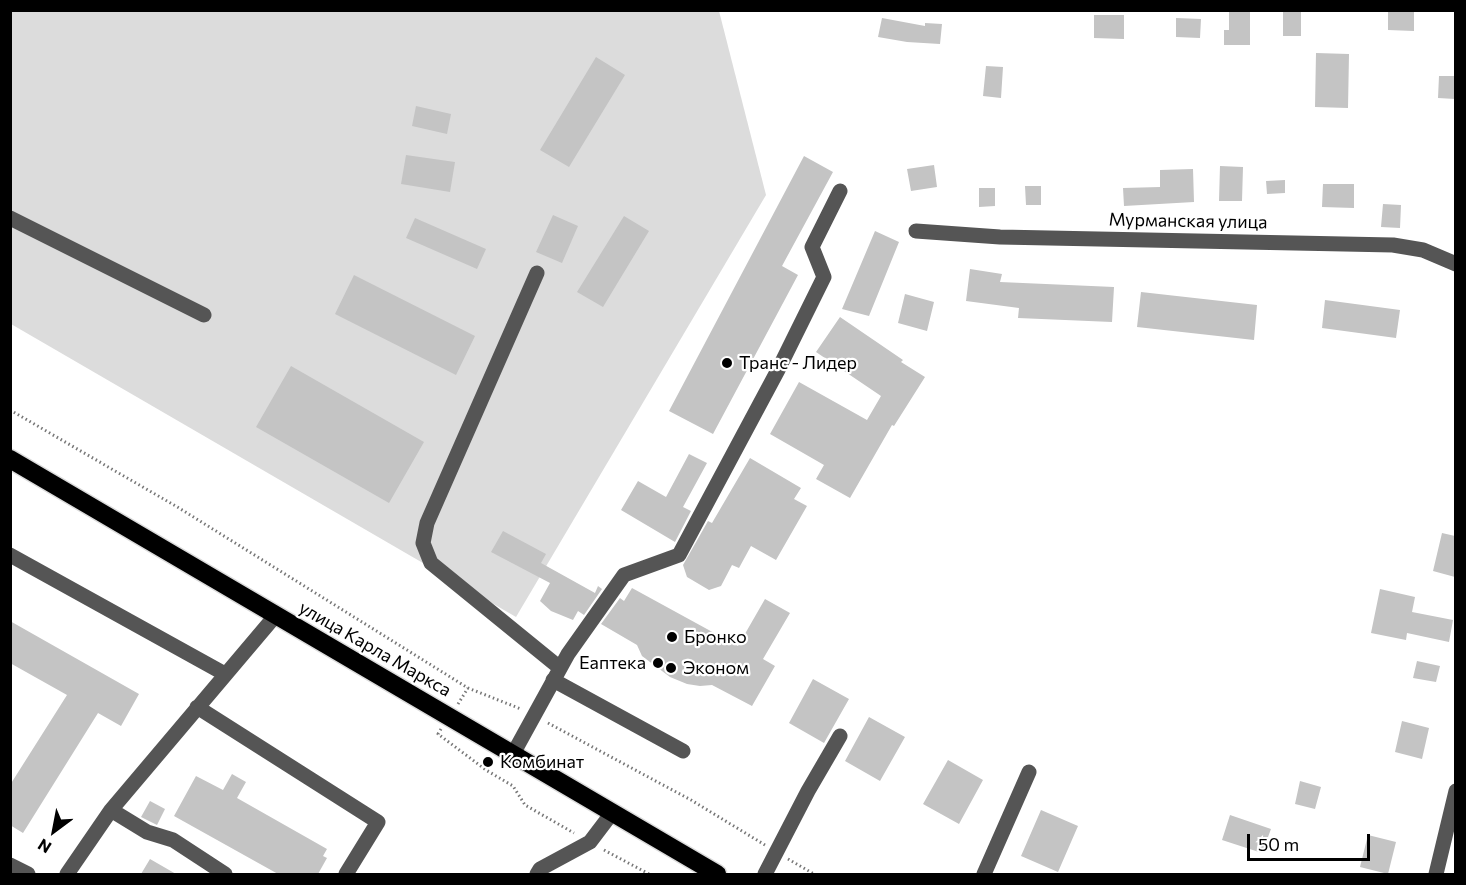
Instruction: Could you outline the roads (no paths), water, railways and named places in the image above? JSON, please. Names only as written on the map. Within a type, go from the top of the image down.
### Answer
[{"type":"highway","name":"улица Карла Маркса","points":[[10,459],[714,874]]},
{"type":"street","points":[[513,754],[556,674],[624,574],[679,555],[778,370],[824,277],[812,247],[840,191]]},
{"type":"street","points":[[10,218],[204,315]]},
{"type":"street","name":"Мурманская улица","points":[[916,231],[1000,237],[1393,245],[1423,250],[1455,264]]},
{"type":"street","points":[[537,273],[427,524],[423,543],[431,563],[556,674],[683,751]]},
{"type":"street","points":[[10,555],[225,674]]},
{"type":"street","points":[[67,874],[111,810],[276,615]]},
{"type":"street","points":[[196,707],[378,822],[346,874]]},
{"type":"street","points":[[765,874],[808,791],[840,736]]},
{"type":"street","points":[[984,874],[1029,772]]},
{"type":"street","points":[[1436,874],[1455,791]]},
{"type":"street","points":[[111,810],[147,832],[173,840],[225,874]]},
{"type":"street","points":[[537,874],[540,869],[590,842],[612,813]]},
{"type":"street","points":[[10,865],[28,874]]},
{"type":"place","name":"Транс - Лидер","points":[[727,363]]},
{"type":"place","name":"Бронко","points":[[672,637]]},
{"type":"place","name":"Еаптека","points":[[658,663]]},
{"type":"place","name":"Эконом","points":[[671,668]]},
{"type":"place","name":"Комбинат","points":[[488,762]]}]
